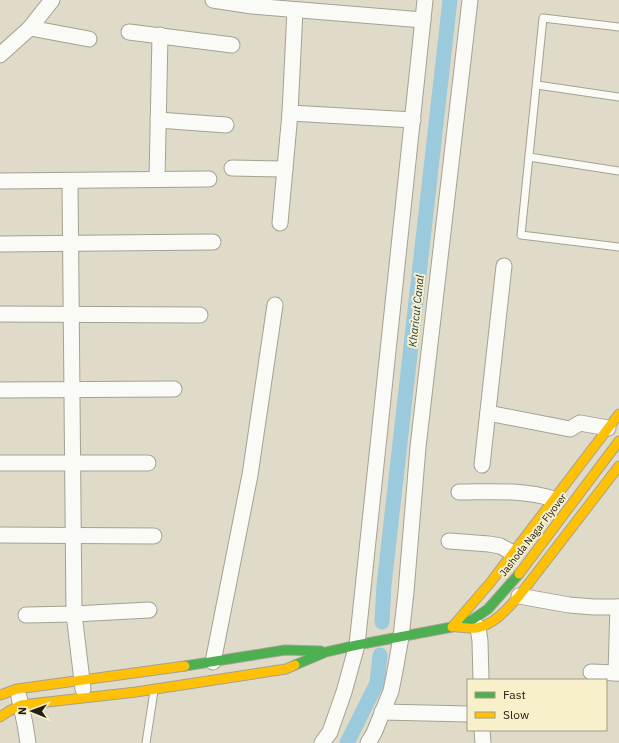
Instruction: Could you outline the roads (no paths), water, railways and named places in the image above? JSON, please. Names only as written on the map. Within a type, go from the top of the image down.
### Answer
[{"type":"main road","points":[[452,627],[478,598],[619,414]]},
{"type":"main road","name":"Jashoda Nagar Flyover","points":[[326,652],[452,627],[472,620],[479,621],[517,576],[619,441]]},
{"type":"main road","points":[[479,621],[493,621],[510,606],[619,466]]},
{"type":"main road","points":[[0,695],[17,689],[213,662],[285,650],[326,652]]},
{"type":"main road","points":[[0,717],[21,706],[155,689],[286,669],[326,652]]},
{"type":"street","points":[[0,55],[30,28],[52,0]]},
{"type":"street","points":[[213,0],[252,3],[295,10],[318,6],[423,20]]},
{"type":"street","points":[[322,743],[330,732],[342,698],[357,645],[425,0]]},
{"type":"street","points":[[368,743],[374,733],[390,691],[401,637],[418,447],[470,0]]},
{"type":"street","points":[[280,223],[290,113],[295,10]]},
{"type":"street","points":[[30,28],[89,39]]},
{"type":"street","points":[[129,32],[232,45]]},
{"type":"street","points":[[157,179],[160,35]]},
{"type":"street","points":[[290,113],[413,120]]},
{"type":"street","points":[[158,120],[226,126]]},
{"type":"street","points":[[232,168],[285,169]]},
{"type":"street","points":[[0,181],[209,178]]},
{"type":"street","points":[[70,180],[74,614],[85,698]]},
{"type":"street","points":[[0,244],[213,242]]},
{"type":"street","points":[[482,465],[504,266]]},
{"type":"street","points":[[213,662],[250,476],[275,305]]},
{"type":"street","points":[[0,314],[200,315]]},
{"type":"street","points":[[0,390],[174,389]]},
{"type":"street","points":[[488,413],[570,429],[580,423],[608,428]]},
{"type":"street","points":[[0,463],[148,463]]},
{"type":"street","points":[[459,492],[526,493],[554,500]]},
{"type":"street","points":[[0,535],[154,536]]},
{"type":"street","points":[[449,541],[500,546],[513,553]]},
{"type":"street","points":[[519,596],[594,607],[618,607],[617,673],[591,672]]},
{"type":"street","points":[[26,615],[149,610]]},
{"type":"street","points":[[479,621],[481,679]]},
{"type":"street","points":[[17,689],[28,743]]},
{"type":"street","points":[[382,712],[467,714]]},
{"type":"street","points":[[482,731],[483,743]]},
{"type":"lane","points":[[619,27],[544,18],[521,234],[619,247]]},
{"type":"lane","points":[[536,85],[619,97]]},
{"type":"lane","points":[[529,157],[619,171]]},
{"type":"lane","points":[[146,743],[155,689]]},
{"type":"waterway","name":"Kharicut Canal","points":[[382,622],[384,585],[450,0]]},
{"type":"waterway","name":"Kharicut Canal","points":[[347,743],[377,683],[380,655]]}]
